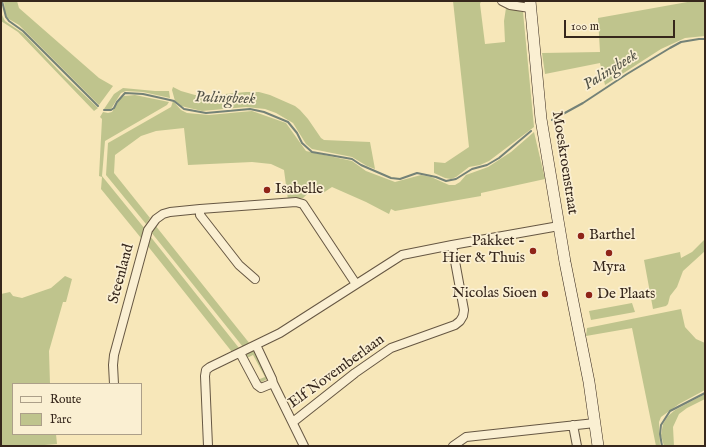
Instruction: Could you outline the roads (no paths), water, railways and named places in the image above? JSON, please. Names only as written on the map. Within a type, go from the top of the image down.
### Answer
[{"type":"main road","name":"Moeskroenstraat","points":[[530,5],[541,119],[559,226],[589,382],[598,446]]},
{"type":"street","points":[[502,1],[510,5],[530,5]]},
{"type":"street","name":"Steenland","points":[[114,383],[114,355],[148,230],[156,219],[163,214],[200,209],[296,202],[303,204],[356,284]]},
{"type":"street","points":[[200,209],[200,215],[239,265],[255,279]]},
{"type":"street","points":[[208,446],[204,376],[206,370],[210,367],[280,333],[402,255],[559,226]]},
{"type":"street","name":"Elf Novemberlaan","points":[[293,422],[355,373],[391,348],[454,325],[460,321],[464,310],[452,245]]},
{"type":"street","points":[[240,353],[257,385],[261,388],[273,383],[256,345]]},
{"type":"street","name":"Elf Novemberlaan","points":[[273,383],[304,446]]},
{"type":"street","points":[[453,446],[466,437],[595,423]]},
{"type":"street","points":[[573,425],[577,446]]},
{"type":"waterway","points":[[2,1],[6,17],[9,21],[23,31],[98,106]]},
{"type":"waterway","name":"Palingbeek","points":[[552,120],[583,103],[627,74],[681,42],[705,39]]},
{"type":"waterway","name":"Palingbeek","points":[[104,110],[111,110],[114,108],[125,93],[143,94],[170,100],[174,101],[184,109],[206,113],[250,109],[264,112],[288,122],[297,133],[302,143],[312,152],[352,159],[361,165],[391,178],[400,179],[417,173],[446,181],[456,179],[472,169],[487,165],[499,158],[531,131]]},
{"type":"waterway","points":[[662,446],[660,434],[661,425],[670,411],[705,393]]},
{"type":"place","name":"Isabelle","points":[[267,190]]},
{"type":"place","name":"Barthel","points":[[581,236]]},
{"type":"place","name":"Pakket - Hier & Thuis","points":[[533,251]]},
{"type":"place","name":"Myra","points":[[609,253]]},
{"type":"place","name":"Nicolas Sioen","points":[[545,294]]},
{"type":"place","name":"De Plaats","points":[[589,295]]}]
